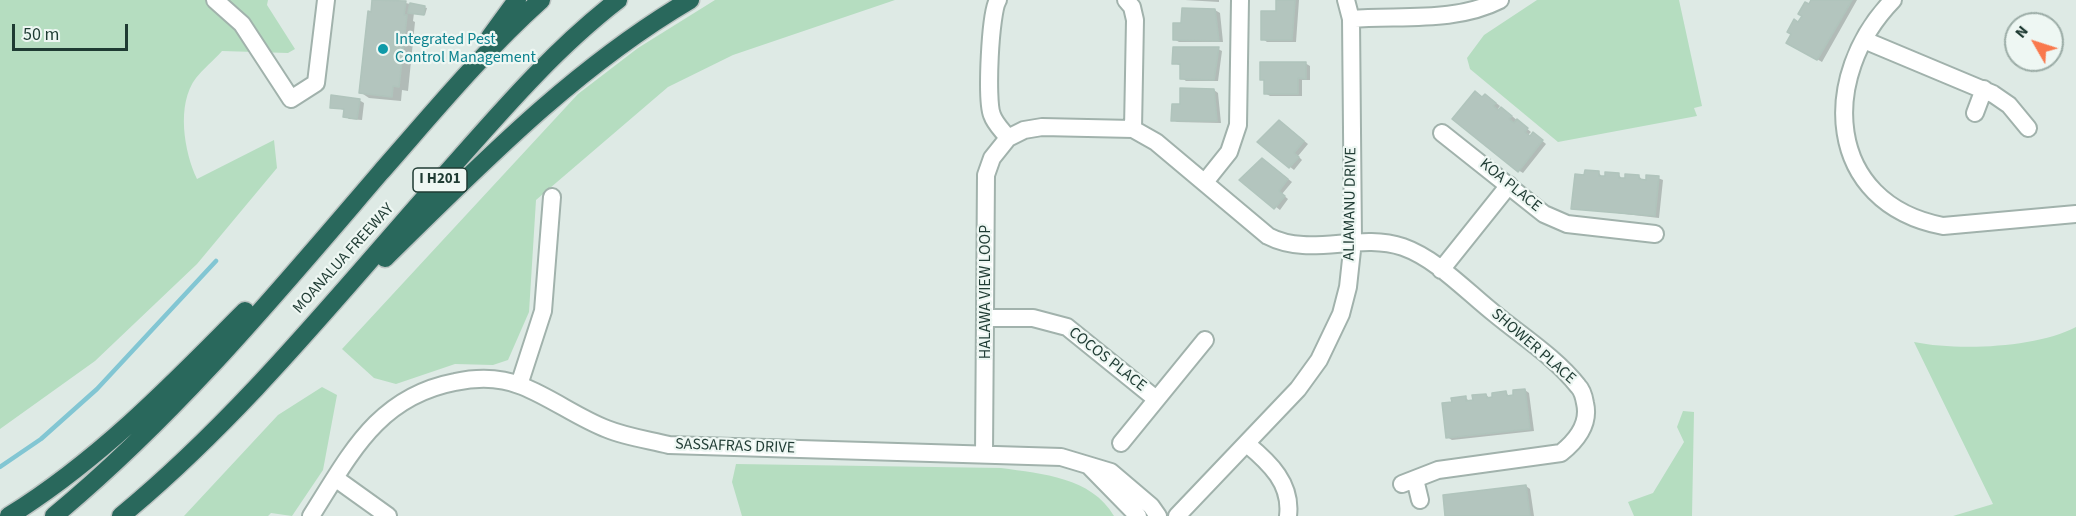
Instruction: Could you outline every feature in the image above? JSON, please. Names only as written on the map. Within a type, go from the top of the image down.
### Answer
[{"type":"highway","points":[[449,93],[517,0]]},
{"type":"highway","name":"MOANALUA FREEWAY","points":[[54,516],[138,442],[195,386],[449,93],[541,0]]},
{"type":"highway","name":"MOANALUA FREEWAY","points":[[121,516],[214,432],[273,369],[536,73],[618,0]]},
{"type":"highway","points":[[273,369],[502,144],[618,46],[690,0]]},
{"type":"highway","points":[[12,514],[104,447],[159,397],[357,200]]},
{"type":"street","points":[[215,0],[242,24],[291,99],[316,83],[326,0]]},
{"type":"street","points":[[999,0],[992,16],[990,105],[994,120],[1008,138],[1024,130],[1042,128],[1133,129],[1156,142],[1268,236],[1300,246],[1353,241]]},
{"type":"street","points":[[1126,0],[1132,7],[1135,20],[1133,129]]},
{"type":"street","points":[[1205,182],[1229,152],[1238,125],[1240,0]]},
{"type":"street","points":[[1346,0],[1351,19]]},
{"type":"street","points":[[1351,19],[1358,0]]},
{"type":"street","points":[[1351,19],[1451,14],[1472,10],[1500,0]]},
{"type":"street","points":[[1893,0],[1876,19],[1864,40],[1845,94],[1843,124],[1852,160],[1861,176],[1883,201],[1911,217],[1943,226],[2076,214]]},
{"type":"street","name":"ALIAMANU DRIVE","points":[[1177,516],[1298,389],[1331,339],[1348,287],[1353,241],[1351,19]]},
{"type":"street","points":[[1864,40],[1984,89],[2008,105],[2028,128]]},
{"type":"street","points":[[1975,113],[1984,89]]},
{"type":"street","name":"KOA PLACE","points":[[1442,133],[1544,214],[1568,224],[1655,234]]},
{"type":"street","name":"HALAWA VIEW LOOP","points":[[984,454],[986,176],[992,158],[1008,138]]},
{"type":"street","points":[[1441,270],[1509,186]]},
{"type":"street","points":[[519,385],[543,311],[552,197]]},
{"type":"street","name":"SHOWER PLACE","points":[[1353,241],[1388,243],[1404,248],[1441,270],[1560,366],[1580,388],[1586,404],[1585,418],[1574,442],[1561,453],[1438,470],[1408,482],[1420,500]]},
{"type":"street","name":"COCOS PLACE","points":[[986,318],[1033,318],[1066,327],[1156,399]]},
{"type":"street","name":"COCOS PLACE","points":[[1121,443],[1205,340]]},
{"type":"street","name":"SASSAFRAS DRIVE","points":[[310,516],[374,424],[400,402],[430,388],[477,378],[519,385],[607,429],[669,445],[1061,457],[1112,472],[1151,506],[1158,516]]},
{"type":"street","points":[[1247,444],[1278,473],[1289,503],[1288,516]]},
{"type":"street","points":[[1088,465],[1138,516]]},
{"type":"street","points":[[335,478],[388,516]]},
{"type":"green space","points":[[0,0],[268,0],[267,5],[295,49],[288,53],[222,51],[196,78],[186,101],[184,128],[192,168],[197,179],[274,140],[277,168],[197,264],[95,361],[0,429]]},
{"type":"green space","points":[[715,0],[895,0],[733,55],[668,87],[536,200],[529,312],[508,360],[493,365],[455,364],[396,384],[374,378],[342,349],[578,94],[638,48]]},
{"type":"green space","points":[[1537,0],[1679,0],[1702,106],[1694,108],[1697,116],[1558,142],[1470,69],[1467,58],[1484,35]]},
{"type":"green space","points":[[2076,327],[2076,516],[1953,516],[1993,504],[1914,342],[1952,346],[1996,346],[2040,339]]},
{"type":"green space","points":[[322,387],[337,395],[323,470],[292,516],[271,513],[268,516],[184,516],[278,415]]},
{"type":"green space","points":[[1683,411],[1694,412],[1692,516],[1634,516],[1628,502],[1653,493],[1684,442],[1677,427]]},
{"type":"green space","points":[[736,464],[1017,470],[1079,485],[1093,493],[1114,516],[742,516],[732,482]]},
{"type":"building","name":"Integrated Pest Control Management","points":[[372,0],[406,1],[404,15],[407,15],[399,87],[393,86],[392,97],[359,93],[368,11],[371,12]]},
{"type":"building","points":[[1276,0],[1295,0],[1292,40],[1261,40],[1261,11],[1276,11]]},
{"type":"building","points":[[1811,0],[1852,0],[1817,60],[1786,43],[1791,34],[1787,32],[1794,19],[1798,22],[1802,16],[1798,14],[1805,2],[1809,4]]},
{"type":"building","points":[[410,3],[425,6],[424,15],[408,13]]},
{"type":"building","points":[[1182,8],[1215,9],[1219,41],[1173,40],[1173,23],[1181,23]]},
{"type":"building","points":[[1173,47],[1219,47],[1214,80],[1180,79],[1180,64],[1172,64]]},
{"type":"building","points":[[1260,62],[1306,62],[1306,79],[1298,78],[1298,94],[1264,94],[1264,80],[1260,80]]},
{"type":"building","points":[[1180,88],[1214,89],[1217,121],[1171,121],[1172,104],[1180,104]]},
{"type":"building","points":[[1475,91],[1482,97],[1485,94],[1496,103],[1493,106],[1498,110],[1501,107],[1512,116],[1509,119],[1514,123],[1517,119],[1528,128],[1525,132],[1530,136],[1533,132],[1543,140],[1518,172],[1452,119]]},
{"type":"building","points":[[331,95],[360,99],[357,119],[343,117],[344,109],[330,108]]},
{"type":"building","points":[[1279,120],[1304,141],[1294,153],[1299,157],[1289,168],[1257,142]]},
{"type":"building","points":[[1262,158],[1288,179],[1279,191],[1285,196],[1274,209],[1239,180]]},
{"type":"building","points":[[1585,170],[1599,171],[1599,176],[1605,176],[1605,172],[1619,173],[1619,178],[1625,178],[1625,174],[1639,175],[1639,179],[1646,180],[1646,175],[1659,176],[1655,216],[1571,209],[1575,174],[1584,175]]},
{"type":"building","points":[[1525,389],[1530,429],[1446,438],[1442,403],[1452,402],[1451,398],[1466,396],[1466,401],[1473,400],[1472,395],[1486,394],[1487,398],[1492,397],[1492,393],[1506,391],[1507,396],[1513,395],[1513,390]]},
{"type":"building","points":[[1526,485],[1530,516],[1445,516],[1443,495]]},
{"type":"waterway","points":[[0,467],[41,439],[97,389],[216,261]]},
{"type":"place","name":"Integrated Pest Control Management","points":[[383,49]]}]
